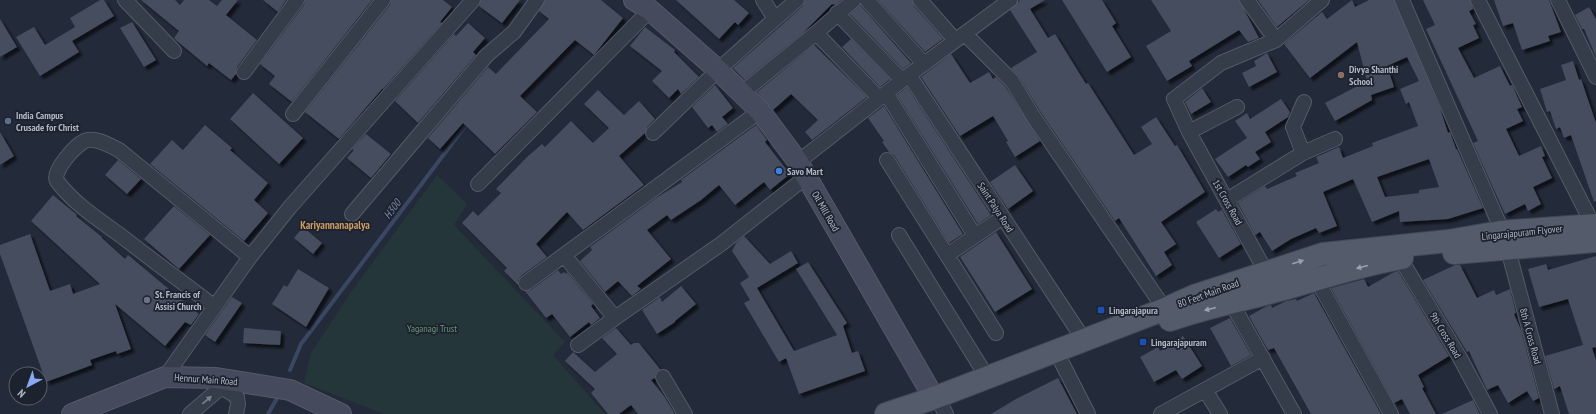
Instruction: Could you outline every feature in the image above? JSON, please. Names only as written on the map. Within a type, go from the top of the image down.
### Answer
[{"type":"main road","name":"Lingarajapuram Flyover","points":[[1495,243],[1594,220]]},
{"type":"main road","name":"Lingarajapuram Flyover","points":[[1448,241],[1495,243],[1596,241]]},
{"type":"main road","name":"80 Feet Main Road","points":[[917,414],[1062,363],[1175,315],[1194,296],[1266,272],[1323,254],[1448,241]]},
{"type":"main road","name":"80 Feet Main Road","points":[[886,414],[940,406],[987,378],[1084,340],[1175,315],[1232,304],[1343,272],[1400,258],[1495,243]]},
{"type":"street","points":[[125,0],[174,51]]},
{"type":"street","points":[[244,72],[297,0]]},
{"type":"street","points":[[293,114],[383,0]]},
{"type":"street","points":[[165,377],[250,258],[290,207],[474,0]]},
{"type":"street","points":[[352,214],[487,55],[514,32],[537,0]]},
{"type":"street","points":[[763,0],[774,19]]},
{"type":"street","points":[[653,133],[718,70],[797,0]]},
{"type":"street","points":[[742,93],[854,0]]},
{"type":"street","points":[[866,0],[924,64]]},
{"type":"street","points":[[920,0],[960,37],[1012,81],[1033,116],[1175,315]]},
{"type":"street","points":[[578,345],[721,244],[882,96],[1010,0]]},
{"type":"street","points":[[1247,0],[1276,40],[1320,0]]},
{"type":"street","name":"8th A Cross Road","points":[[1402,0],[1495,243],[1552,414]]},
{"type":"street","points":[[1478,0],[1594,220]]},
{"type":"street","points":[[1558,0],[1596,78]]},
{"type":"street","points":[[478,184],[642,5]]},
{"type":"street","name":"Oil Mill Road","points":[[642,5],[718,70],[760,111],[802,170],[940,406]]},
{"type":"street","name":"Saint Palya Road","points":[[838,13],[905,78],[1003,217],[1084,340]]},
{"type":"street","points":[[816,33],[882,96],[975,236]]},
{"type":"street","name":"1st Cross Road","points":[[1266,272],[1228,200],[1189,132],[1174,99],[1221,63],[1276,40]]},
{"type":"street","points":[[1303,154],[1293,127],[1304,102]]},
{"type":"street","points":[[1189,132],[1237,107]]},
{"type":"street","points":[[526,283],[760,111]]},
{"type":"street","points":[[215,307],[92,214],[70,195],[56,179],[56,174],[63,162],[75,148],[86,140],[94,139],[119,150],[250,258]]},
{"type":"street","points":[[1228,200],[1303,154],[1335,139]]},
{"type":"street","points":[[887,160],[996,333]]},
{"type":"street","points":[[947,255],[1003,217]]},
{"type":"street","points":[[899,235],[987,378]]},
{"type":"street","points":[[1495,243],[1596,252]]},
{"type":"street","points":[[564,255],[616,318]]},
{"type":"street","name":"9th Cross Road","points":[[1400,258],[1460,358],[1490,414]]},
{"type":"street","points":[[1317,280],[1391,414]]},
{"type":"street","points":[[1232,304],[1294,414]]},
{"type":"street","points":[[1161,414],[1263,358]]},
{"type":"street","points":[[1062,363],[1088,414]]},
{"type":"street","name":"Hennur Main Road","points":[[72,414],[165,377],[290,390],[342,414]]},
{"type":"street","points":[[663,377],[685,414]]},
{"type":"street","points":[[190,414],[223,384],[237,397],[238,404],[236,414]]},
{"type":"street","points":[[1205,390],[1220,414]]},
{"type":"green space","name":"Yaganagi Trust","points":[[437,175],[467,204],[454,225],[565,342],[553,355],[605,414],[384,414],[304,383],[311,353],[351,292]]},
{"type":"building","points":[[100,0],[104,0],[114,16],[72,41],[79,52],[40,76],[16,37],[34,27],[45,45],[75,27],[70,18]]},
{"type":"building","points":[[141,0],[175,0],[180,5],[184,0],[209,0],[217,6],[222,0],[238,0],[226,15],[257,40],[237,67],[236,74],[231,80],[209,63],[207,66],[177,41],[174,38],[179,31]]},
{"type":"building","points":[[263,0],[286,0],[278,12]]},
{"type":"building","points":[[305,0],[372,0],[292,102],[269,84],[275,76],[260,64],[304,5]]},
{"type":"building","points":[[391,0],[443,0],[452,7],[440,22],[442,23],[339,139],[305,112],[390,5]]},
{"type":"building","points":[[481,0],[520,0],[502,23],[479,6]]},
{"type":"building","points":[[545,0],[601,0],[623,18],[594,55],[575,40],[520,96],[537,112],[495,154],[463,123],[440,149],[428,138],[488,67],[496,74],[549,19],[539,11]]},
{"type":"building","points":[[676,0],[734,0],[749,13],[738,25],[735,22],[719,39]]},
{"type":"building","points":[[805,0],[841,0],[836,5],[832,4],[802,34],[745,80],[733,68],[803,6]]},
{"type":"building","points":[[878,0],[912,0],[914,6],[943,39],[925,52]]},
{"type":"building","points":[[1020,0],[1045,0],[1030,9],[1048,38],[1055,34],[1086,84],[1088,83],[1134,155],[1152,144],[1141,127],[1156,117],[1175,146],[1177,145],[1205,192],[1161,222],[1176,244],[1164,252],[1172,265],[1156,276],[1119,218],[1115,221],[1040,111],[1019,77],[1011,68],[1037,52],[1010,10]]},
{"type":"building","points":[[1062,0],[1102,0],[1116,23],[1112,26],[1131,57],[1107,72]]},
{"type":"building","points":[[1151,0],[1239,0],[1259,38],[1248,42],[1239,30],[1189,61],[1192,66],[1167,81],[1146,46],[1171,31]]},
{"type":"building","points":[[1258,0],[1309,0],[1277,27]]},
{"type":"building","points":[[1352,0],[1355,7],[1369,0],[1394,0],[1440,108],[1448,133],[1450,132],[1456,149],[1483,208],[1448,219],[1400,222],[1399,211],[1372,222],[1353,179],[1323,192],[1337,226],[1319,233],[1316,228],[1291,239],[1272,251],[1260,232],[1255,235],[1238,203],[1265,186],[1267,189],[1297,176],[1295,173],[1319,163],[1316,157],[1339,147],[1343,158],[1373,146],[1372,143],[1418,126],[1409,102],[1406,104],[1400,89],[1419,81],[1407,57],[1387,66],[1394,87],[1371,95],[1372,100],[1335,121],[1325,103],[1367,81],[1357,42],[1310,78],[1284,44],[1322,12],[1327,19]],"holes":[[[1429,159],[1439,187],[1419,190],[1419,193],[1385,197],[1377,177]]]},
{"type":"building","points":[[1423,0],[1470,0],[1473,9],[1469,11],[1476,24],[1473,25],[1479,38],[1458,48],[1474,78],[1500,66],[1510,86],[1512,85],[1522,107],[1517,109],[1523,121],[1506,129],[1519,156],[1541,146],[1545,156],[1542,157],[1552,178],[1533,187],[1541,204],[1528,211],[1525,204],[1505,214],[1473,143],[1478,141],[1426,29],[1435,25]]},
{"type":"building","points":[[1494,0],[1549,0],[1561,32],[1548,36],[1550,41],[1522,50],[1513,23],[1503,26]]},
{"type":"building","points":[[860,5],[911,63],[903,69],[850,14]]},
{"type":"building","points":[[1589,7],[1596,19],[1596,57],[1584,29],[1582,29],[1575,15]]},
{"type":"building","points":[[0,19],[17,47],[0,57]]},
{"type":"building","points":[[132,22],[156,60],[144,67],[120,28]]},
{"type":"building","points":[[468,23],[485,38],[473,52],[476,55],[418,123],[395,101],[454,34],[456,36]]},
{"type":"building","points":[[645,27],[675,50],[674,52],[699,77],[681,94],[678,89],[669,98],[652,81],[662,71],[630,46]]},
{"type":"building","points":[[851,39],[890,79],[880,87],[842,47]]},
{"type":"building","points":[[814,45],[867,97],[812,140],[805,132],[818,120],[791,94],[773,110],[757,92]]},
{"type":"building","points":[[1267,53],[1277,72],[1249,87],[1242,73],[1256,66],[1254,61]]},
{"type":"building","points":[[951,54],[970,83],[989,72],[993,79],[996,77],[1005,86],[1040,141],[1015,157],[1006,142],[1008,141],[993,116],[960,136],[921,77]]},
{"type":"building","points":[[1573,61],[1579,80],[1581,79],[1596,123],[1596,201],[1594,202],[1571,135],[1564,138],[1560,127],[1556,129],[1550,111],[1547,112],[1540,89],[1566,80],[1561,65]]},
{"type":"building","points":[[715,85],[733,108],[722,117],[728,124],[717,132],[712,125],[708,128],[692,107]]},
{"type":"building","points":[[907,87],[991,215],[978,224],[897,95]]},
{"type":"building","points":[[1202,88],[1211,102],[1191,114],[1185,102]]},
{"type":"building","points":[[598,90],[624,115],[639,101],[655,119],[647,127],[645,133],[619,156],[644,185],[583,230],[567,212],[536,244],[547,257],[521,276],[518,280],[518,285],[504,271],[507,268],[462,223],[473,211],[478,216],[501,193],[496,189],[527,157],[542,144],[545,147],[571,121],[593,143],[609,128],[584,104]]},
{"type":"building","points":[[253,93],[303,138],[279,164],[230,119]]},
{"type":"building","points":[[1281,99],[1290,112],[1288,117],[1265,132],[1271,142],[1255,152],[1260,159],[1248,167],[1246,165],[1228,177],[1215,159],[1247,138],[1235,121],[1247,113],[1250,119]]},
{"type":"building","points":[[884,106],[963,234],[949,243],[894,155],[889,152],[882,142],[884,141],[868,118]]},
{"type":"building","points":[[205,125],[232,148],[230,150],[268,183],[254,200],[268,213],[244,241],[150,164],[172,140],[183,150]]},
{"type":"building","points":[[756,125],[767,140],[765,142],[790,174],[770,190],[764,182],[735,205],[719,185],[701,200],[671,220],[667,215],[647,230],[671,259],[637,286],[641,289],[632,296],[618,281],[605,292],[580,261],[592,250],[590,247],[656,198],[682,182],[681,180]]},
{"type":"building","points":[[0,132],[14,156],[0,165]]},
{"type":"building","points":[[366,134],[391,154],[371,178],[347,158],[354,150],[352,149]]},
{"type":"building","points":[[118,160],[141,179],[127,194],[105,175]]},
{"type":"building","points":[[1015,165],[1033,191],[1008,209],[990,182]]},
{"type":"building","points":[[53,195],[125,259],[128,255],[199,314],[191,325],[185,322],[165,346],[115,304],[131,349],[117,354],[116,351],[90,360],[92,365],[48,381],[48,366],[40,366],[0,254],[0,245],[30,234],[50,291],[70,284],[73,294],[100,284],[31,221]]},
{"type":"building","points":[[174,206],[210,235],[179,269],[144,239]]},
{"type":"building","points":[[1216,209],[1218,212],[1222,210],[1241,244],[1219,258],[1196,222]]},
{"type":"building","points":[[303,227],[322,243],[313,254],[294,238]]},
{"type":"building","points":[[996,232],[1032,289],[995,312],[960,257]]},
{"type":"building","points":[[744,236],[770,264],[791,251],[798,263],[757,288],[794,351],[837,335],[796,269],[808,262],[847,323],[843,326],[852,353],[858,351],[865,371],[799,394],[786,358],[779,362],[744,303],[750,300],[740,283],[749,277],[732,251],[736,243]]},
{"type":"building","points":[[1596,256],[1596,347],[1592,348],[1596,360],[1596,414],[1569,414],[1560,386],[1554,389],[1545,356],[1583,345],[1568,299],[1539,307],[1528,269],[1546,264],[1548,270]]},
{"type":"building","points":[[1455,265],[1460,265],[1477,298],[1494,290],[1496,295],[1510,289],[1516,313],[1514,314],[1521,330],[1539,398],[1533,401],[1527,391],[1508,403],[1498,385],[1487,390],[1469,351],[1467,352],[1423,280]]},
{"type":"building","points":[[298,269],[329,288],[306,327],[272,304],[284,285],[287,287]]},
{"type":"building","points":[[558,270],[561,274],[564,272],[566,274],[567,272],[593,304],[591,306],[600,318],[591,325],[589,322],[570,337],[552,314],[546,318],[525,291],[531,290]]},
{"type":"building","points":[[1398,271],[1449,356],[1418,375],[1424,387],[1422,388],[1436,414],[1410,414],[1402,399],[1394,403],[1331,288],[1364,279],[1368,287]]},
{"type":"building","points":[[681,286],[696,304],[675,322],[657,334],[642,310],[660,297],[662,302]]},
{"type":"building","points":[[1314,293],[1381,414],[1311,414],[1274,348],[1268,350],[1249,316],[1267,306],[1271,305],[1272,308],[1286,301],[1296,299],[1297,301]]},
{"type":"building","points":[[232,297],[242,303],[215,342],[205,335]]},
{"type":"building","points":[[1230,318],[1251,355],[1231,366],[1210,328]]},
{"type":"building","points":[[244,328],[281,331],[280,345],[243,343]]},
{"type":"building","points":[[616,328],[631,345],[634,343],[639,343],[660,369],[656,373],[655,378],[651,380],[664,396],[675,414],[638,414],[631,405],[619,414],[608,414],[591,393],[595,389],[565,361],[573,352],[595,372],[617,354],[602,338]]},
{"type":"building","points":[[1183,336],[1202,366],[1182,379],[1176,370],[1154,382],[1140,357],[1158,347],[1160,351]]},
{"type":"building","points":[[1058,378],[1077,414],[991,414],[1016,399]]},
{"type":"building","points":[[1473,400],[1480,414],[1442,414]]},
{"type":"waterway","name":"H300","points":[[290,370],[301,344],[469,121]]},
{"type":"waterway","name":"H300","points":[[268,414],[280,393]]},
{"type":"place","name":"Divya Shanthi School","points":[[1341,75]]},
{"type":"place","name":"India Campus Crusade for Christ","points":[[8,121]]},
{"type":"place","name":"Savo Mart","points":[[779,171]]},
{"type":"place","name":"St. Francis of Assisi Church","points":[[147,300]]},
{"type":"place","name":"Lingarajapura","points":[[1101,310]]},
{"type":"place","name":"Lingarajapuram","points":[[1143,342]]},
{"type":"district","name":"Kariyannanapalya","points":[[335,225]]}]
